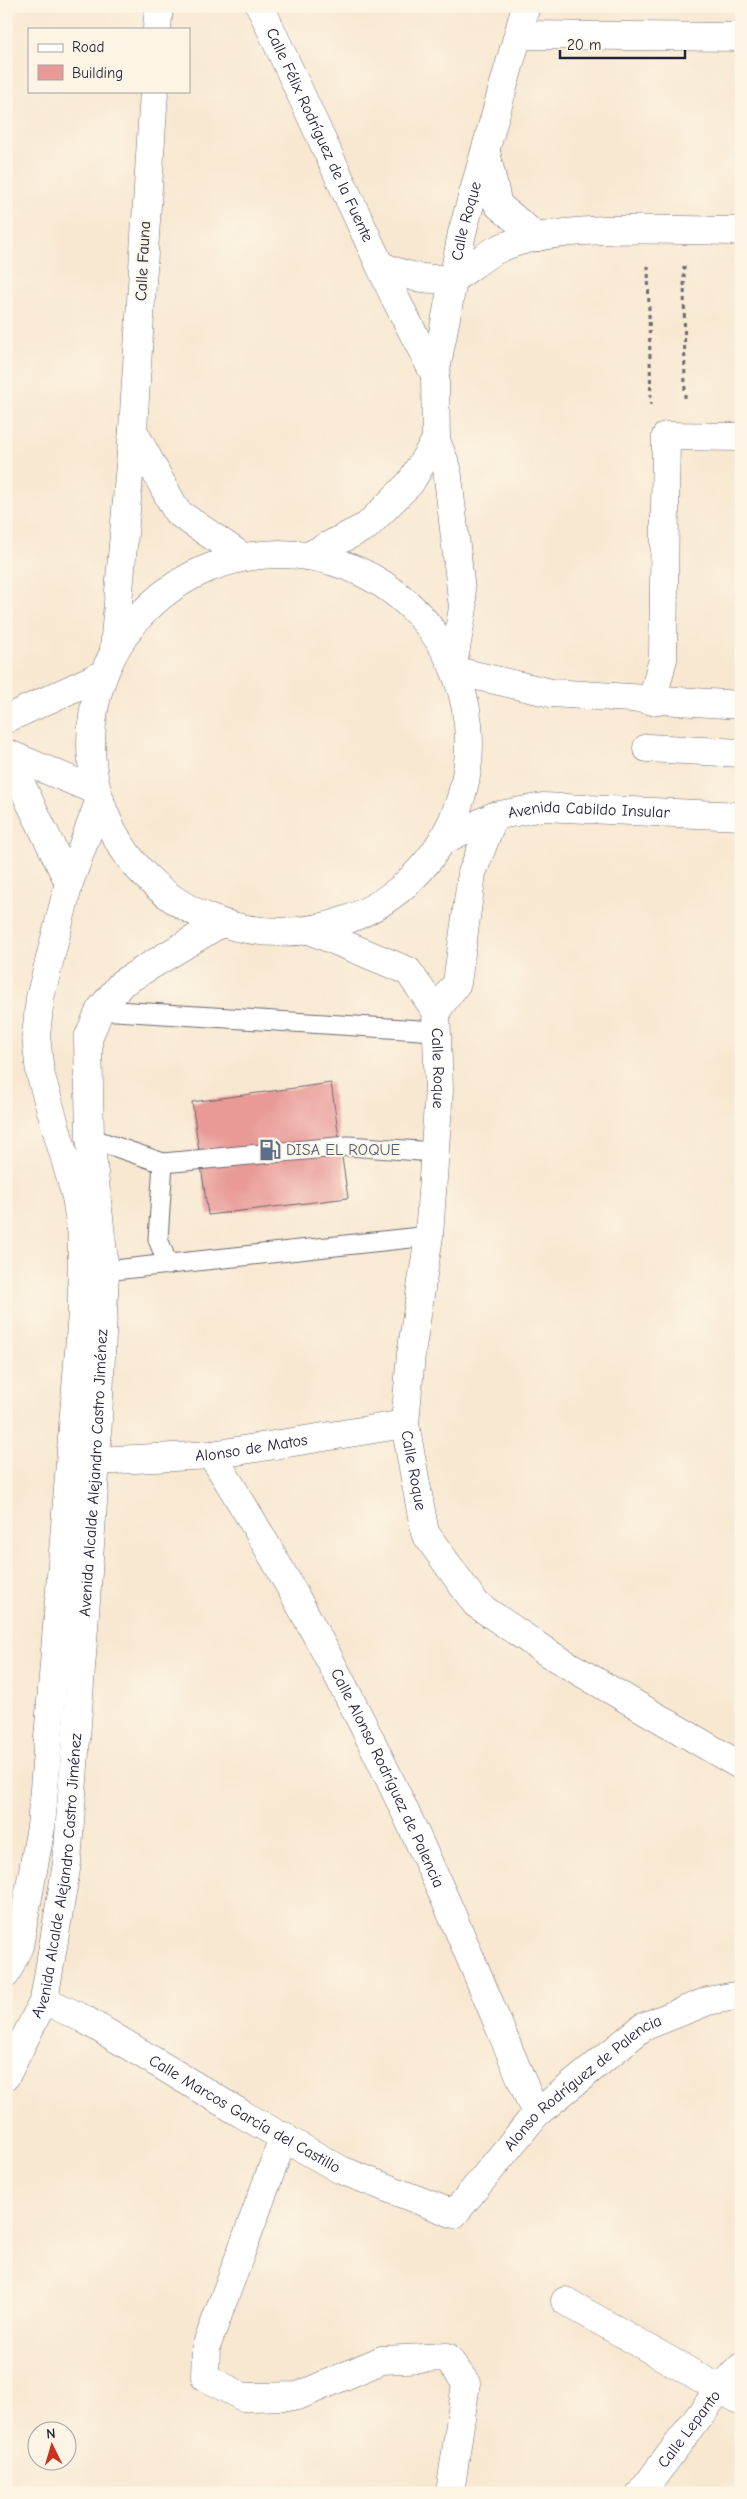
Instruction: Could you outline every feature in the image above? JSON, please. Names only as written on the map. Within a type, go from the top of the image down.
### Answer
[{"type":"street","points":[[158,28],[159,6]]},
{"type":"street","name":"Calle Félix Rodríguez de la Fuente","points":[[260,6],[380,265],[435,375]]},
{"type":"street","name":"Calle Roque","points":[[455,668],[463,608],[447,468],[436,440],[435,375],[462,233],[526,6]]},
{"type":"street","points":[[518,35],[741,37]]},
{"type":"street","name":"Calle Fauna","points":[[114,649],[133,430],[154,92]]},
{"type":"street","points":[[485,148],[498,205],[537,237]]},
{"type":"street","points":[[380,265],[404,276],[431,280],[453,279],[495,251],[537,237],[604,231],[741,231]]},
{"type":"street","points":[[133,430],[177,512],[243,557]]},
{"type":"street","points":[[652,701],[663,659],[675,436],[741,436]]},
{"type":"street","points":[[308,556],[367,526],[410,483],[436,440]]},
{"type":"street","points":[[308,556],[356,569],[398,594],[432,629],[455,668],[470,728],[466,786],[444,840],[410,883],[364,914],[312,931],[265,933],[219,924],[160,891],[116,841],[92,778],[89,741],[96,694],[114,649],[148,607],[192,575],[243,557],[308,556]]},
{"type":"street","points":[[455,668],[551,693],[652,701],[741,705]]},
{"type":"street","points":[[6,719],[104,674]]},
{"type":"street","points":[[647,748],[741,753]]},
{"type":"street","points":[[6,753],[98,795]]},
{"type":"street","points":[[6,753],[69,883]]},
{"type":"street","name":"Avenida Alcalde Alejandro Castro Jiménez","points":[[6,1974],[19,1946],[41,1827],[82,1313],[82,1235],[76,1197],[40,1073],[36,1036],[40,998],[69,883],[98,795]]},
{"type":"street","name":"Avenida Cabildo Insular","points":[[444,840],[494,816],[543,807],[741,816]]},
{"type":"street","name":"Calle Roque","points":[[436,1021],[457,983],[472,873],[494,816]]},
{"type":"street","name":"Avenida Alcalde Alejandro Castro Jiménez","points":[[6,2076],[44,2000],[67,1863],[96,1461],[105,1271],[90,1138],[88,1038],[100,1010],[122,983],[219,924]]},
{"type":"street","name":"Calle Roque","points":[[312,931],[408,971],[436,1021],[439,1090],[429,1236],[412,1354],[405,1424],[425,1533],[476,1604],[551,1655],[741,1766]]},
{"type":"street","name":"Alonso de Matos","points":[[96,1461],[212,1455],[405,1424]]},
{"type":"street","name":"Calle Alonso Rodríguez de Palencia","points":[[212,1455],[240,1500],[333,1663],[431,1868],[536,2114]]},
{"type":"street","name":"Alonso Rodríguez de Palencia","points":[[454,2214],[536,2114],[643,2027],[708,2002],[741,1995]]},
{"type":"street","name":"Calle Marcos García del Castillo","points":[[44,2000],[84,2019],[242,2114],[284,2136],[341,2170],[454,2214]]},
{"type":"street","points":[[284,2136],[206,2346],[205,2377],[243,2397],[298,2396],[382,2360],[447,2357],[466,2383],[450,2493]]},
{"type":"street","points":[[564,2301],[730,2396]]},
{"type":"street","name":"Calle Lepanto","points":[[640,2493],[730,2396],[741,2367]]},
{"type":"lane","points":[[100,1010],[436,1021]]},
{"type":"lane","points":[[90,1138],[163,1163],[348,1146],[434,1152]]},
{"type":"lane","points":[[163,1163],[158,1239],[168,1265]]},
{"type":"lane","points":[[105,1271],[429,1236]]},
{"type":"path","points":[[647,230],[649,401],[675,436]]},
{"type":"path","points":[[675,436],[683,231]]},
{"type":"building","name":"DISA EL ROQUE","points":[[331,1083],[348,1198],[208,1215],[192,1102]]},
{"type":"place","name":"DISA EL ROQUE","points":[[270,1150]]}]
